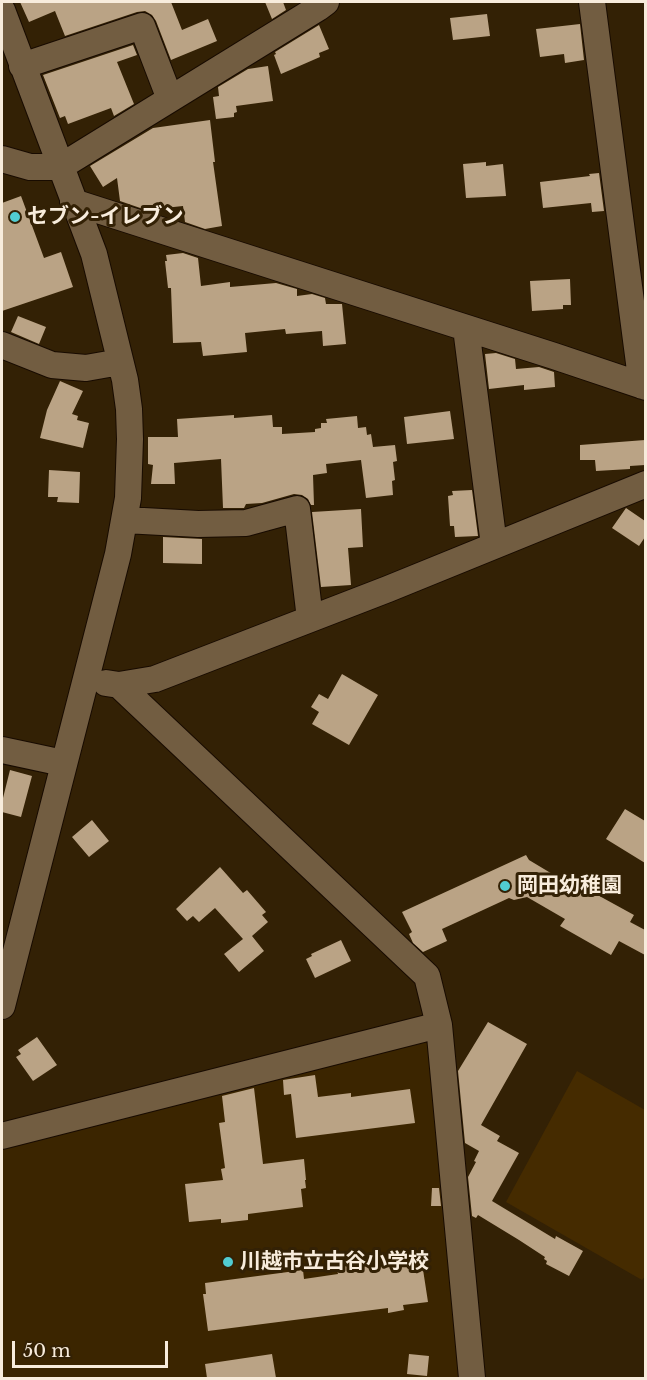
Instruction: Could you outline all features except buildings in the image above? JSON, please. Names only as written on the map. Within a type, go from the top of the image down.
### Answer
[{"type":"street","points":[[2,159],[30,167],[60,167],[326,2]]},
{"type":"street","points":[[73,202],[555,356],[644,387],[592,2]]},
{"type":"street","points":[[2,10],[94,254],[120,362],[129,409],[130,439],[125,520],[118,554],[2,1006]]},
{"type":"street","points":[[22,66],[142,26],[170,99]]},
{"type":"street","points":[[466,328],[494,545]]},
{"type":"street","points":[[2,345],[52,365],[86,368],[120,362]]},
{"type":"street","points":[[85,678],[119,685],[155,679],[645,484]]},
{"type":"street","points":[[125,520],[198,524],[246,523],[297,509],[310,619]]},
{"type":"street","points":[[119,685],[427,976],[439,1025],[472,1378]]},
{"type":"street","points":[[2,750],[63,763]]},
{"type":"street","points":[[2,1136],[439,1025]]},
{"type":"shaded area","name":"川越市立古谷小学校","points":[[434,1037],[464,1378],[2,1378],[2,1146]]},
{"type":"shaded area","points":[[577,1071],[645,1110],[646,1275],[642,1280],[506,1202]]},
{"type":"place","name":"セブン-イレブン","points":[[15,217]]},
{"type":"place","name":"岡田幼稚園","points":[[505,886]]},
{"type":"place","name":"川越市立古谷小学校","points":[[228,1262]]}]
